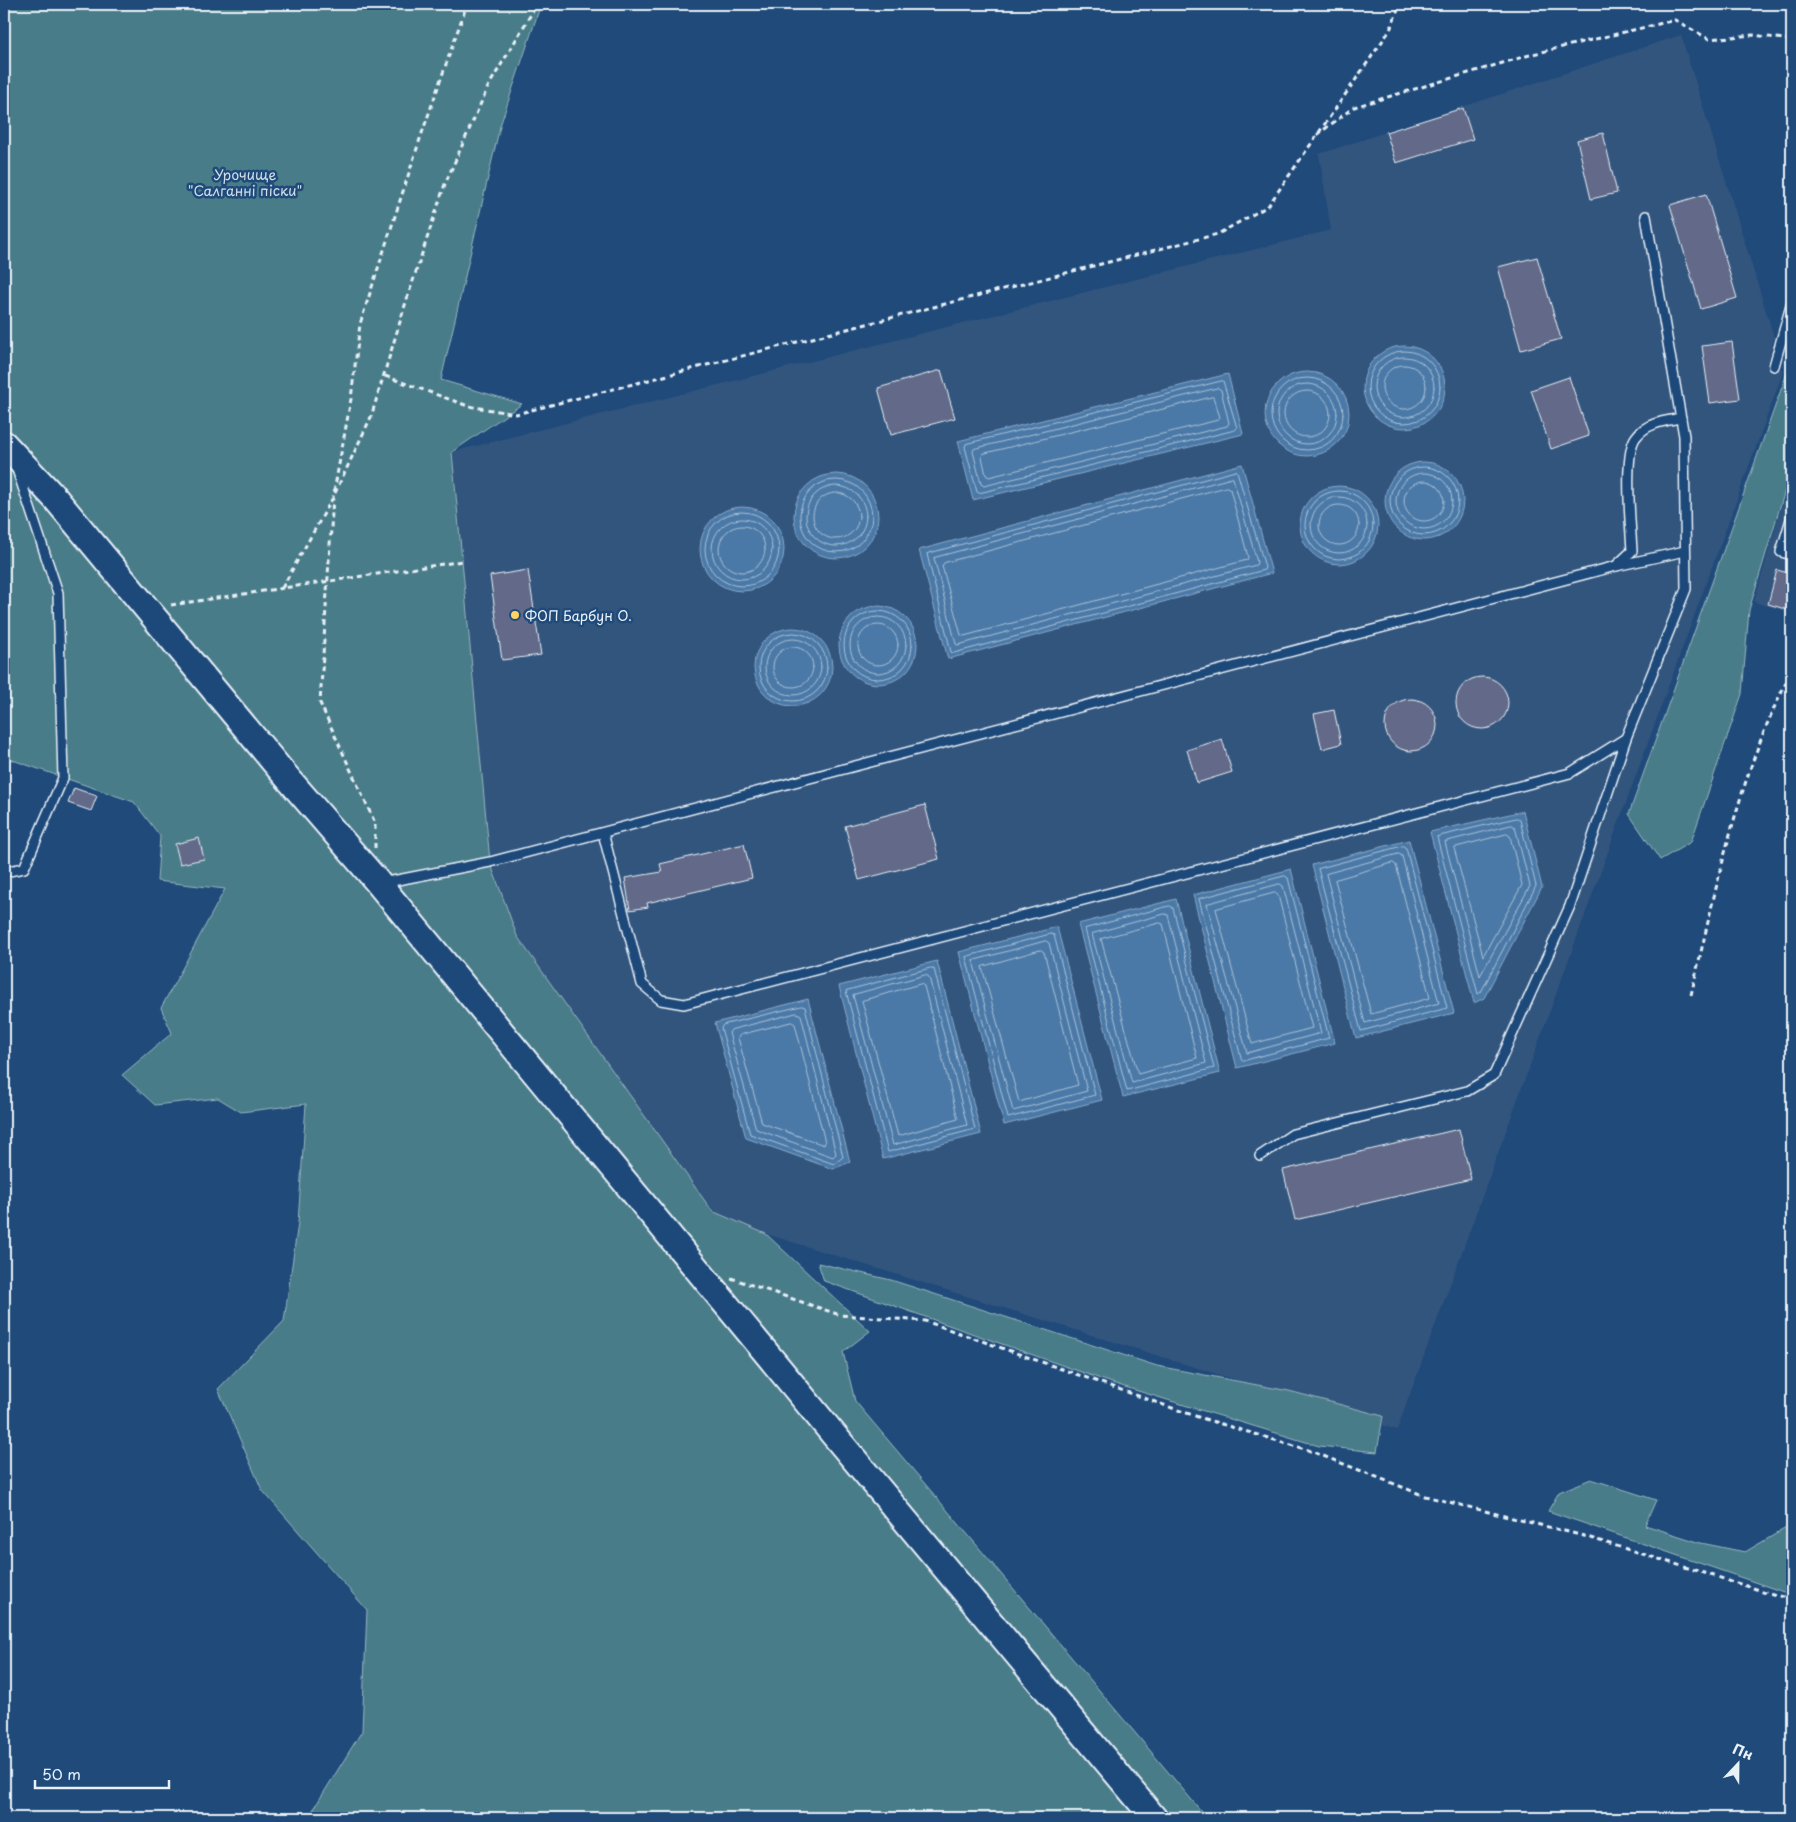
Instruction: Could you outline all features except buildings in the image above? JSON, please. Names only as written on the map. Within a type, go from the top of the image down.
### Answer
[{"type":"street","points":[[7,447],[54,498],[272,761],[377,881],[1154,1818]]},
{"type":"lane","points":[[1260,1156],[1293,1134],[1467,1091],[1494,1075],[1570,906],[1626,738],[1686,589],[1684,436],[1646,216]]},
{"type":"lane","points":[[1774,366],[1792,302]]},
{"type":"lane","points":[[1786,328],[1792,337]]},
{"type":"lane","points":[[1616,566],[1632,551],[1629,488],[1631,448],[1636,436],[1651,424],[1681,418]]},
{"type":"lane","points":[[4,872],[24,868],[63,778],[58,593],[7,447]]},
{"type":"lane","points":[[1792,516],[1781,552],[1792,555]]},
{"type":"lane","points":[[377,881],[490,862],[1616,566],[1685,551]]},
{"type":"lane","points":[[603,833],[642,984],[661,1000],[684,1004],[1570,773],[1626,738]]},
{"type":"path","points":[[377,881],[375,823],[320,704],[333,497],[351,399],[360,324],[420,139],[467,4]]},
{"type":"path","points":[[282,588],[333,497],[371,417],[445,184],[488,87],[537,4]]},
{"type":"path","points":[[385,376],[468,406],[516,414],[1218,234],[1268,206],[1314,137],[1390,30],[1400,4]]},
{"type":"path","points":[[1314,137],[1354,108],[1533,54],[1675,20],[1709,39],[1753,36],[1792,40]]},
{"type":"path","points":[[146,609],[463,561]]},
{"type":"path","points":[[1691,995],[1733,825],[1754,758],[1775,703],[1792,672]]},
{"type":"path","points":[[693,1264],[840,1316],[925,1321],[1198,1417],[1308,1450],[1425,1496],[1584,1536],[1792,1600]]},
{"type":"shaded area","points":[[1681,35],[1774,337],[1768,364],[1784,370],[1397,1430],[766,1234],[712,1211],[517,936],[490,862],[452,452],[1331,230],[1319,154]]},
{"type":"shaded area","points":[[1792,470],[1792,613],[1754,602]]},
{"type":"green space","name":"Урочище \"Салганні піски\"","points":[[4,4],[541,4],[500,126],[441,380],[522,404],[452,452],[490,862],[517,936],[712,1211],[766,1234],[870,1331],[843,1352],[855,1401],[1207,1818],[308,1818],[362,1731],[367,1610],[262,1490],[218,1389],[284,1321],[298,1223],[306,1104],[241,1112],[218,1098],[155,1105],[122,1075],[172,1033],[161,1008],[225,889],[157,881],[160,836],[134,802],[4,757]]},
{"type":"green space","points":[[1792,359],[1792,467],[1749,610],[1742,694],[1691,842],[1660,860],[1629,814]]},
{"type":"green space","points":[[818,1263],[891,1280],[1157,1366],[1289,1391],[1383,1416],[1377,1452],[1319,1446],[1115,1384],[824,1281]]},
{"type":"green space","points":[[1591,1479],[1656,1500],[1645,1525],[1701,1543],[1745,1552],[1786,1528],[1792,1531],[1792,1595],[1548,1511],[1559,1492]]},
{"type":"water","points":[[1404,346],[1420,349],[1433,358],[1442,371],[1445,387],[1442,403],[1433,416],[1420,425],[1404,428],[1388,425],[1375,416],[1366,403],[1363,387],[1366,371],[1375,358],[1388,349]]},
{"type":"water","points":[[1307,372],[1330,379],[1342,391],[1349,414],[1342,437],[1330,449],[1307,456],[1284,449],[1272,437],[1265,414],[1272,391],[1284,379]]},
{"type":"water","points":[[1228,374],[1243,434],[973,500],[958,441]]},
{"type":"water","points":[[1424,462],[1439,465],[1452,473],[1460,486],[1463,501],[1460,516],[1452,529],[1439,537],[1424,540],[1409,537],[1396,529],[1388,516],[1385,501],[1388,486],[1396,473],[1409,465]]},
{"type":"water","points":[[1242,464],[1272,573],[948,659],[919,550]]},
{"type":"water","points":[[836,474],[859,481],[871,493],[878,516],[871,539],[859,551],[836,558],[813,551],[801,539],[794,516],[801,493],[813,481]]},
{"type":"water","points":[[1339,486],[1354,489],[1367,497],[1375,510],[1378,525],[1375,540],[1367,553],[1354,561],[1339,564],[1324,561],[1311,553],[1303,540],[1300,525],[1303,510],[1311,497],[1324,489]]},
{"type":"water","points":[[742,507],[765,514],[777,526],[784,549],[777,572],[765,584],[742,591],[719,584],[707,572],[700,549],[707,526],[719,514]]},
{"type":"water","points":[[878,606],[893,609],[906,617],[914,630],[917,645],[914,660],[906,673],[893,681],[878,684],[863,681],[850,673],[842,660],[839,645],[842,630],[850,617],[863,609]]},
{"type":"water","points":[[793,628],[808,631],[821,639],[829,652],[832,667],[829,682],[821,695],[808,703],[793,706],[778,703],[765,695],[757,682],[754,667],[757,652],[765,639],[778,631]]},
{"type":"water","points":[[1523,811],[1542,887],[1484,998],[1474,1003],[1430,832]]},
{"type":"water","points":[[1409,840],[1454,1013],[1356,1038],[1312,865]]},
{"type":"water","points":[[1291,869],[1335,1043],[1237,1068],[1193,895]]},
{"type":"water","points":[[1176,899],[1220,1073],[1123,1097],[1078,924]]},
{"type":"water","points":[[1057,927],[1102,1100],[1004,1125],[959,952]]},
{"type":"water","points":[[937,961],[981,1134],[883,1159],[839,986]]},
{"type":"water","points":[[808,999],[850,1162],[833,1169],[746,1138],[715,1023]]},
{"type":"place","name":"ФОП Барбун О.","points":[[515,615]]}]
